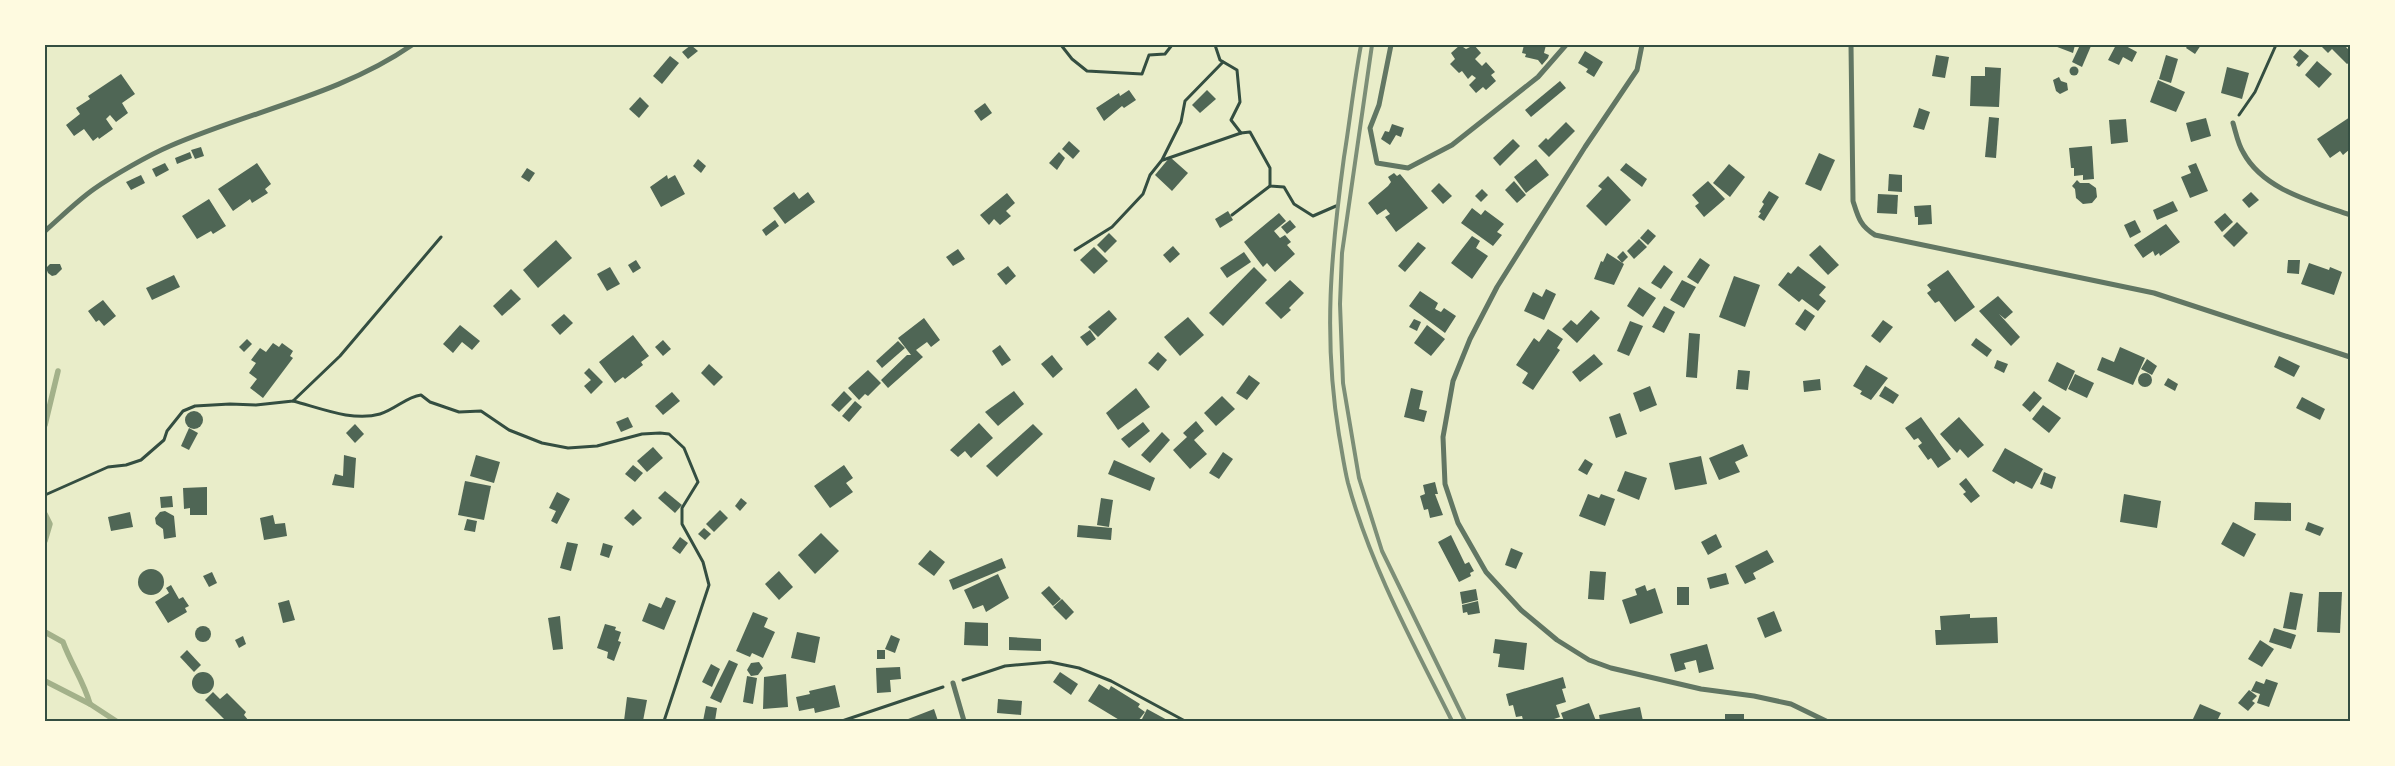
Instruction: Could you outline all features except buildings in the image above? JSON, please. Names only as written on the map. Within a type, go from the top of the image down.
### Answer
[{"type":"street","points":[[45,231],[94,189],[168,146],[349,80],[394,58],[412,45]]},
{"type":"street","points":[[1391,45],[1379,105],[1370,128],[1378,163],[1408,168],[1452,145],[1538,77],[1566,45]]},
{"type":"street","points":[[1642,45],[1637,70],[1585,147],[1497,287],[1470,339],[1453,381],[1443,437],[1445,484],[1458,524],[1486,572],[1521,610],[1557,640],[1589,660],[1611,668],[1701,689],[1754,696],[1792,704],[1826,721]]},
{"type":"street","points":[[1851,45],[1853,201],[1860,222],[1867,230],[1875,235],[2154,293],[2350,357]]},
{"type":"street","points":[[2233,123],[2242,151],[2250,164],[2273,184],[2311,201],[2350,215]]},
{"type":"street","points":[[953,683],[964,721]]},
{"type":"path","points":[[1060,45],[1072,59],[1087,71],[1142,74],[1148,55],[1165,54],[1172,45]]},
{"type":"path","points":[[1215,45],[1220,60],[1237,70],[1240,102],[1231,120],[1241,133]]},
{"type":"path","points":[[2233,123],[2255,92],[2276,45]]},
{"type":"path","points":[[1075,250],[1112,227],[1143,194],[1150,175],[1162,160],[1181,122],[1186,101],[1223,62]]},
{"type":"path","points":[[1162,160],[1241,133],[1250,132],[1270,168],[1270,186]]},
{"type":"path","points":[[1232,215],[1270,186],[1284,187],[1294,204],[1314,216],[1336,206]]},
{"type":"path","points":[[293,401],[340,356],[441,237]]},
{"type":"path","points":[[45,495],[108,467],[126,466],[141,460],[164,440],[167,430],[184,411],[195,406],[256,405],[293,401],[360,417],[379,414],[397,407],[411,396],[422,395],[430,402],[459,412],[481,411],[509,430],[542,443],[568,448],[598,446],[642,434],[669,434],[684,448],[698,482],[682,508],[682,524],[702,562],[709,585],[664,721]]},
{"type":"path","points":[[842,721],[1004,666],[1050,662],[1079,668],[1111,681],[1185,721]]},
{"type":"waterway","points":[[45,425],[58,371]]},
{"type":"waterway","points":[[45,514],[50,524],[45,541]]},
{"type":"waterway","points":[[45,632],[63,642],[90,704],[116,721]]},
{"type":"waterway","points":[[45,681],[90,704]]},
{"type":"railway","points":[[1361,45],[1344,157],[1332,262],[1330,330],[1334,399],[1348,483],[1368,545],[1408,634],[1452,721]]},
{"type":"railway","points":[[1372,45],[1342,253],[1340,304],[1343,383],[1359,478],[1382,551],[1465,721]]}]
